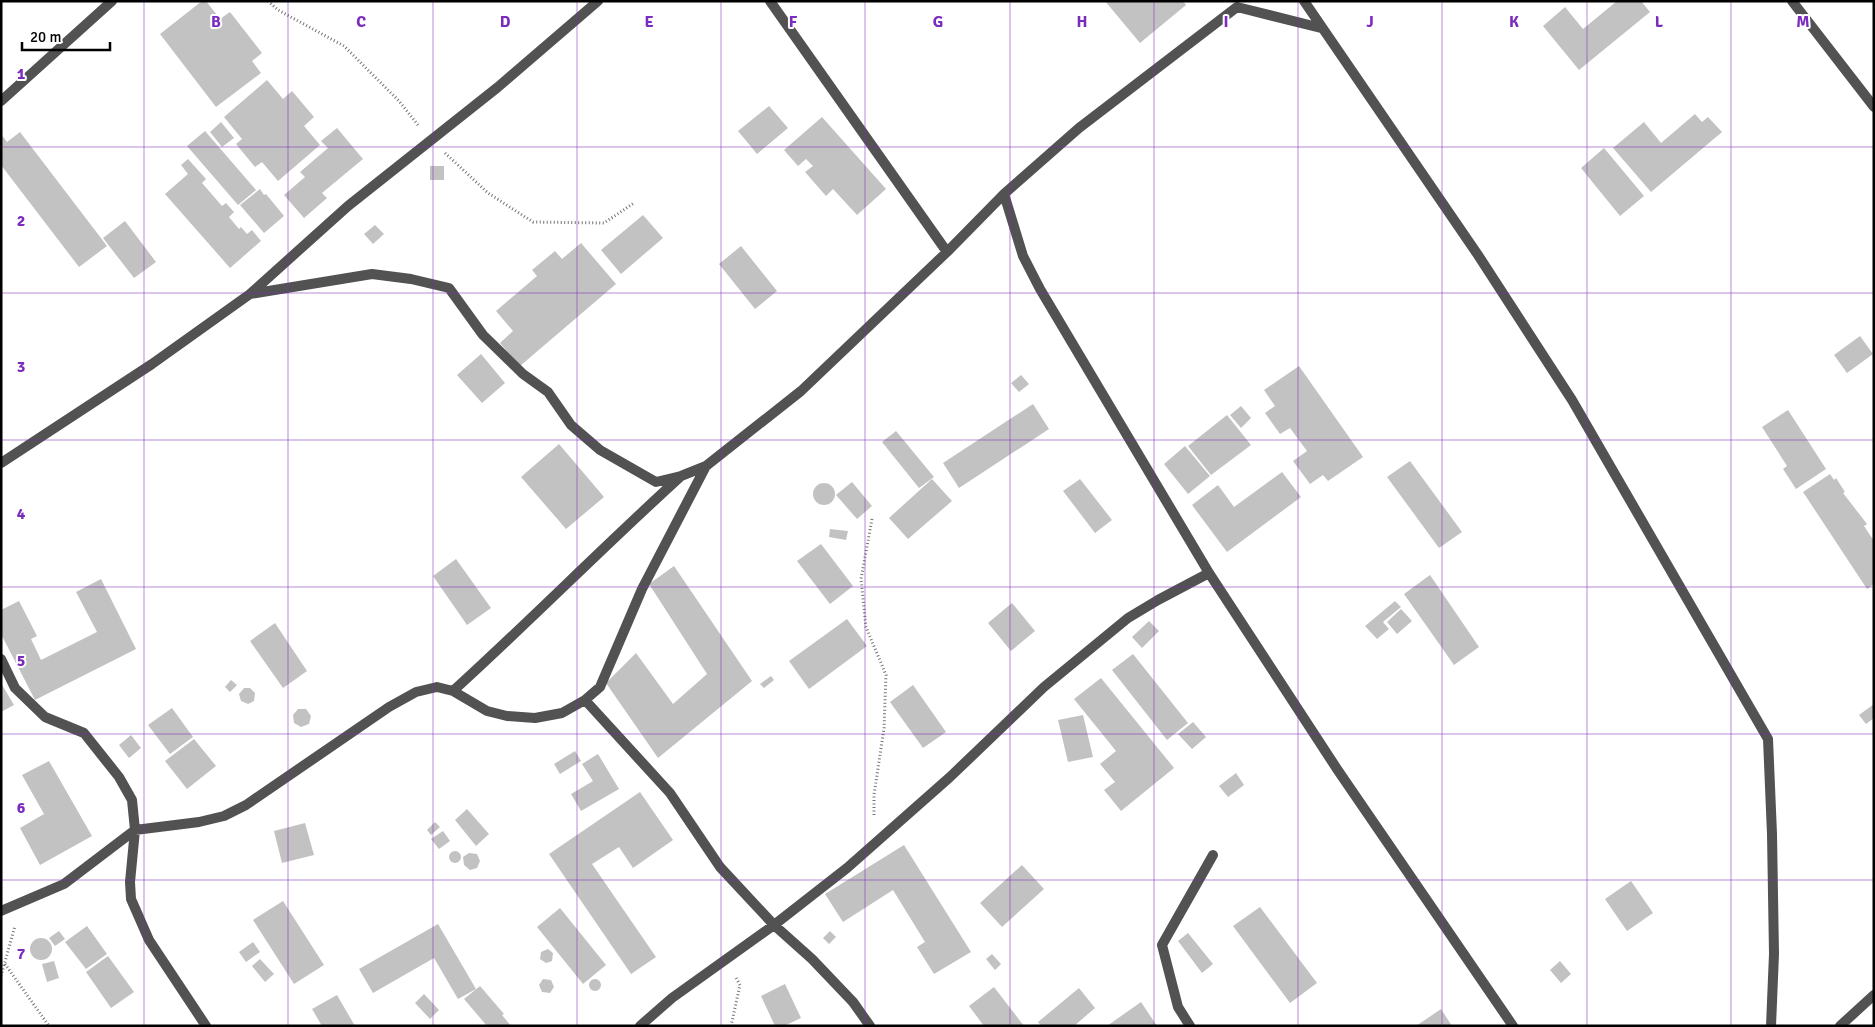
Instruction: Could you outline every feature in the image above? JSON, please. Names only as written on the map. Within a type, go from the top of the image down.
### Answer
[{"type":"street","points":[[1,101],[112,1]]},
{"type":"street","points":[[1,463],[152,364],[250,294],[348,206],[498,87],[598,1]]},
{"type":"street","points":[[770,1],[947,252]]},
{"type":"street","points":[[1304,1],[1478,255],[1572,400],[1768,739],[1774,954],[1771,1026]]},
{"type":"street","points":[[1792,1],[1874,107]]},
{"type":"street","points":[[250,294],[372,274],[412,279],[449,288],[483,335],[523,374],[548,392],[571,425],[600,450],[656,482],[681,476],[706,466],[801,391],[947,252],[1004,194],[1079,128],[1237,4],[1321,28]]},
{"type":"street","points":[[1004,194],[1023,256],[1040,289],[1209,573],[1337,769],[1513,1026]]},
{"type":"street","points":[[1,911],[64,884],[135,830],[199,822],[224,816],[246,805],[389,707],[416,692],[437,687],[453,691],[487,710],[507,716],[535,718],[562,714],[585,700],[600,687],[642,589],[706,466]]},
{"type":"street","points":[[453,691],[516,634],[584,565],[681,476]]},
{"type":"street","points":[[640,1026],[672,998],[774,925],[847,868],[950,777],[1051,680],[1128,618],[1209,573]]},
{"type":"street","points":[[1,659],[15,688],[45,717],[84,732],[120,777],[132,800],[135,830],[130,882],[131,899],[149,940],[206,1026]]},
{"type":"street","points":[[585,700],[670,793],[720,867],[774,925],[812,959],[853,1002],[870,1026]]},
{"type":"street","points":[[1190,1026],[1178,1007],[1162,946],[1213,855]]},
{"type":"street","points":[[1840,1026],[1874,995]]},
{"type":"path","points":[[872,519],[861,579],[866,627],[886,675],[884,728],[874,795],[874,844]]},
{"type":"path","points":[[1,976],[21,903]]},
{"type":"path","points":[[726,960],[740,985],[731,1026]]},
{"type":"path","points":[[5,964],[49,1026]]},
{"type":"building","points":[[202,1],[206,1],[220,19],[230,12],[262,53],[252,61],[261,73],[216,107],[160,34]]},
{"type":"building","points":[[1105,1],[1183,1],[1186,5],[1140,43]]},
{"type":"building","points":[[1617,1],[1641,1],[1650,12],[1579,70],[1543,26],[1565,7],[1583,29]]},
{"type":"building","points":[[267,80],[283,99],[292,91],[314,117],[304,126],[320,145],[278,181],[262,162],[255,167],[236,144],[242,139],[224,117]]},
{"type":"building","points":[[769,106],[788,128],[757,154],[738,131]]},
{"type":"building","points":[[1695,114],[1702,122],[1708,117],[1722,132],[1651,192],[1613,148],[1644,122],[1661,143]]},
{"type":"building","points":[[822,117],[886,189],[857,215],[833,189],[826,196],[805,172],[813,166],[806,159],[798,166],[784,150]]},
{"type":"building","points":[[221,122],[234,138],[222,147],[210,132]]},
{"type":"building","points":[[337,128],[363,159],[322,193],[327,198],[304,218],[284,195],[305,177],[300,172],[328,148],[321,141]]},
{"type":"building","points":[[205,131],[256,190],[238,205],[187,146]]},
{"type":"building","points":[[20,132],[107,246],[79,267],[1,165],[1,134],[7,142]]},
{"type":"building","points":[[1604,148],[1644,196],[1620,216],[1581,168]]},
{"type":"building","points":[[188,159],[206,179],[202,183],[222,206],[226,203],[234,212],[229,217],[239,229],[241,227],[247,234],[252,230],[261,241],[230,268],[165,194],[188,174],[181,165]]},
{"type":"building","points":[[430,166],[444,166],[444,180],[430,180]]},
{"type":"building","points":[[260,189],[284,216],[264,233],[240,205]]},
{"type":"building","points":[[643,215],[663,238],[621,274],[601,250]]},
{"type":"building","points":[[125,221],[156,262],[134,278],[103,238]]},
{"type":"building","points":[[375,225],[384,234],[373,244],[364,234]]},
{"type":"building","points":[[581,243],[616,284],[520,366],[500,343],[513,331],[496,311],[537,276],[532,270],[555,251],[562,259]]},
{"type":"building","points":[[741,246],[777,291],[755,309],[719,264]]},
{"type":"building","points":[[1860,336],[1873,354],[1847,373],[1834,355]]},
{"type":"building","points":[[481,354],[505,383],[482,403],[457,375]]},
{"type":"building","points":[[1299,366],[1363,457],[1328,481],[1323,475],[1310,484],[1293,461],[1307,451],[1290,428],[1280,434],[1265,413],[1275,406],[1264,390]]},
{"type":"building","points":[[1021,375],[1029,384],[1019,392],[1011,383]]},
{"type":"building","points":[[1033,404],[1049,429],[959,488],[943,463]]},
{"type":"building","points":[[1241,406],[1251,418],[1241,428],[1230,415]]},
{"type":"building","points":[[1788,410],[1826,469],[1796,489],[1783,469],[1787,466],[1762,427]]},
{"type":"building","points":[[1227,415],[1251,445],[1211,475],[1188,446]]},
{"type":"building","points":[[896,431],[934,477],[919,488],[882,442]]},
{"type":"building","points":[[559,444],[604,497],[566,529],[521,477]]},
{"type":"building","points":[[1185,446],[1210,476],[1188,494],[1164,464]]},
{"type":"building","points":[[1410,461],[1462,532],[1439,548],[1387,477]]},
{"type":"building","points":[[1282,472],[1301,497],[1227,552],[1192,505],[1218,485],[1234,507]]},
{"type":"building","points":[[1830,474],[1834,480],[1836,478],[1845,492],[1843,493],[1867,524],[1864,526],[1874,541],[1874,584],[1867,589],[1803,492]]},
{"type":"building","points":[[932,479],[952,501],[908,539],[889,518]]},
{"type":"building","points":[[1080,479],[1112,520],[1095,533],[1063,491]]},
{"type":"building","points":[[852,482],[872,506],[857,519],[836,495]]},
{"type":"building","points":[[824,483],[832,486],[835,494],[832,502],[824,505],[816,502],[813,494],[816,486]]},
{"type":"building","points":[[830,529],[848,531],[846,540],[829,537]]},
{"type":"building","points":[[821,544],[853,586],[830,604],[797,561]]},
{"type":"building","points":[[456,559],[491,608],[467,625],[433,576]]},
{"type":"building","points":[[674,566],[752,681],[658,758],[606,683],[636,653],[673,704],[707,674],[649,584]]},
{"type":"building","points":[[1430,575],[1479,647],[1454,665],[1404,594]]},
{"type":"building","points":[[101,579],[136,649],[35,700],[1,634],[1,610],[19,601],[37,636],[31,639],[41,660],[97,632],[76,592]]},
{"type":"building","points":[[1395,601],[1401,607],[1383,622],[1389,629],[1377,639],[1365,626]]},
{"type":"building","points":[[1012,603],[1035,631],[1011,651],[988,623]]},
{"type":"building","points":[[1401,609],[1412,621],[1397,634],[1387,622]]},
{"type":"building","points":[[847,619],[867,646],[809,689],[789,661]]},
{"type":"building","points":[[1149,621],[1159,631],[1142,648],[1132,637]]},
{"type":"building","points":[[275,623],[307,671],[283,688],[250,641]]},
{"type":"building","points":[[1133,654],[1188,723],[1167,740],[1112,670]]},
{"type":"building","points":[[771,676],[774,680],[764,688],[760,684]]},
{"type":"building","points":[[1101,678],[1174,768],[1121,811],[1104,790],[1115,782],[1100,764],[1116,751],[1074,699]]},
{"type":"building","points":[[231,680],[237,685],[230,692],[225,687]]},
{"type":"building","points":[[1,683],[14,705],[1,712]]},
{"type":"building","points":[[913,685],[946,732],[923,748],[890,702]]},
{"type":"building","points":[[244,688],[250,688],[255,693],[254,701],[248,704],[241,701],[239,694]]},
{"type":"building","points":[[1874,704],[1874,718],[1866,724],[1859,715]]},
{"type":"building","points":[[172,708],[193,737],[170,754],[148,725]]},
{"type":"building","points":[[298,709],[306,709],[311,716],[309,724],[301,727],[294,723],[293,715]]},
{"type":"building","points":[[1083,715],[1093,757],[1068,762],[1058,720]]},
{"type":"building","points":[[1193,722],[1206,737],[1192,749],[1178,734]]},
{"type":"building","points":[[131,735],[141,748],[129,758],[119,745]]},
{"type":"building","points":[[194,739],[216,766],[187,789],[165,761]]},
{"type":"building","points":[[575,751],[581,761],[560,774],[554,764]]},
{"type":"building","points":[[598,754],[619,789],[581,811],[571,794],[593,781],[582,764]]},
{"type":"building","points":[[49,761],[92,836],[40,865],[20,828],[44,814],[22,775]]},
{"type":"building","points":[[1236,773],[1244,785],[1228,797],[1219,786]]},
{"type":"building","points":[[640,792],[673,840],[633,868],[619,847],[592,864],[656,957],[631,974],[549,854]]},
{"type":"building","points":[[467,809],[489,834],[476,846],[455,820]]},
{"type":"building","points":[[435,822],[440,827],[431,835],[427,830]]},
{"type":"building","points":[[305,823],[314,855],[282,863],[274,831]]},
{"type":"building","points":[[443,831],[450,841],[439,849],[431,839]]},
{"type":"building","points":[[904,845],[971,952],[934,974],[917,947],[925,942],[893,890],[843,922],[825,894]]},
{"type":"building","points":[[457,851],[460,852],[460,862],[453,863],[450,862],[449,855],[450,852]]},
{"type":"building","points":[[469,853],[477,854],[480,861],[477,868],[470,870],[464,865],[463,857]]},
{"type":"building","points":[[1022,865],[1044,889],[1002,927],[980,903]]},
{"type":"building","points":[[1631,881],[1653,913],[1627,931],[1605,899]]},
{"type":"building","points":[[283,901],[324,965],[294,984],[253,920]]},
{"type":"building","points":[[1260,907],[1317,983],[1290,1003],[1233,926]]},
{"type":"building","points":[[560,908],[606,965],[583,984],[537,927]]},
{"type":"building","points":[[438,924],[476,989],[458,999],[434,958],[373,993],[359,969]]},
{"type":"building","points":[[87,926],[107,954],[86,969],[65,942]]},
{"type":"building","points":[[59,931],[65,939],[55,946],[49,938]]},
{"type":"building","points":[[830,931],[836,937],[829,944],[823,938]]},
{"type":"building","points":[[1188,933],[1213,964],[1202,973],[1178,941]]},
{"type":"building","points":[[41,938],[49,941],[52,949],[49,957],[41,960],[33,957],[30,949],[33,941]]},
{"type":"building","points":[[253,942],[260,952],[246,962],[239,952]]},
{"type":"building","points":[[548,949],[553,953],[552,961],[546,963],[540,959],[541,952]]},
{"type":"building","points":[[992,954],[1001,964],[995,970],[986,959]]},
{"type":"building","points":[[108,956],[134,992],[111,1008],[86,972]]},
{"type":"building","points":[[260,959],[274,974],[265,982],[252,966]]},
{"type":"building","points":[[54,961],[59,978],[47,982],[42,964]]},
{"type":"building","points":[[1560,961],[1571,974],[1561,983],[1550,970]]},
{"type":"building","points":[[543,979],[551,980],[554,987],[550,993],[542,992],[539,985]]},
{"type":"building","points":[[593,979],[597,979],[601,985],[597,991],[593,991],[589,987],[589,983]]},
{"type":"building","points":[[785,984],[801,1018],[784,1026],[775,1026],[761,996]]},
{"type":"building","points":[[480,986],[504,1014],[502,1015],[511,1026],[487,1026],[464,999]]},
{"type":"building","points":[[994,987],[1024,1026],[984,1026],[969,1006]]},
{"type":"building","points":[[1079,988],[1095,1008],[1074,1026],[1041,1026],[1038,1022]]},
{"type":"building","points":[[424,994],[439,1010],[430,1019],[415,1003]]},
{"type":"building","points":[[337,995],[355,1026],[322,1026],[312,1009]]},
{"type":"building","points":[[1141,1002],[1157,1026],[1107,1026]]},
{"type":"building","points":[[1441,1009],[1452,1026],[1416,1026]]}]
